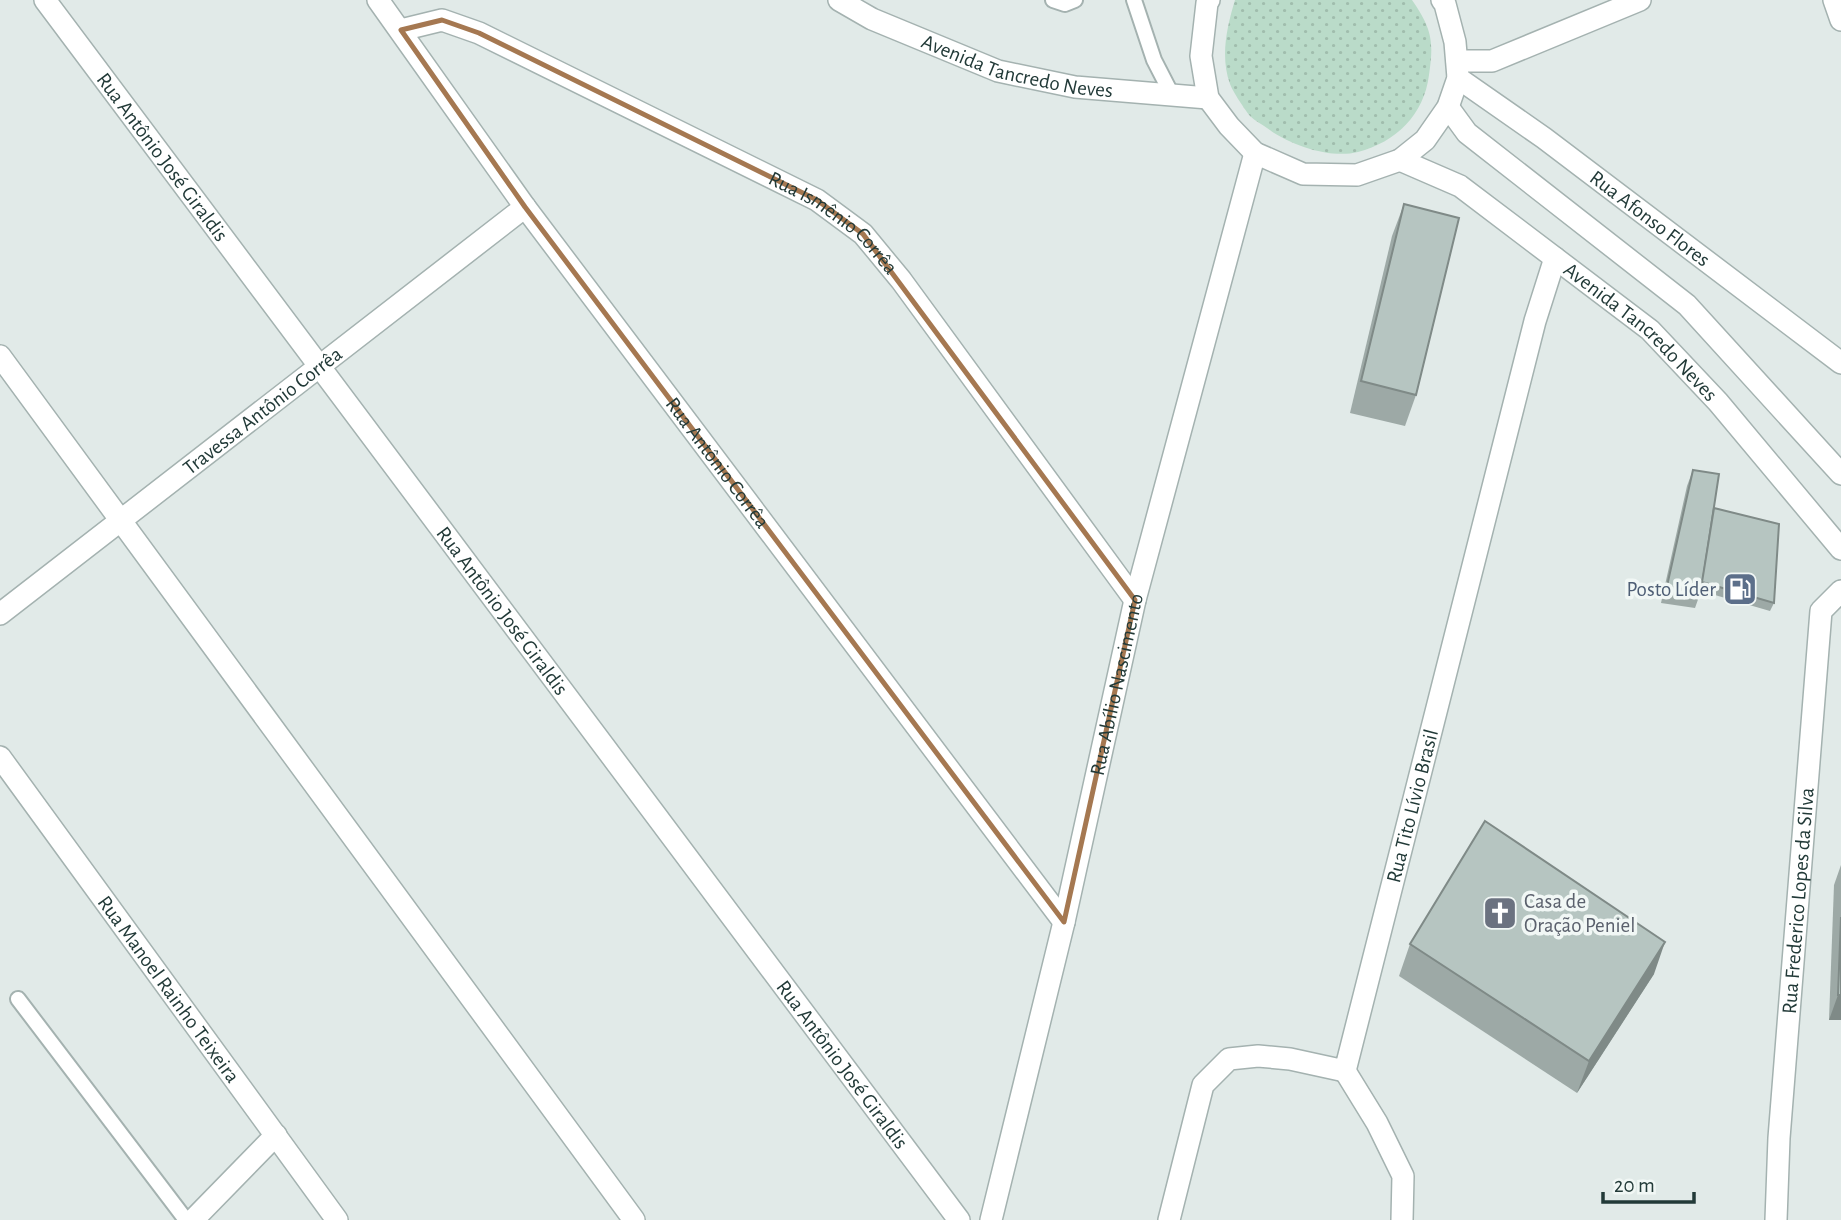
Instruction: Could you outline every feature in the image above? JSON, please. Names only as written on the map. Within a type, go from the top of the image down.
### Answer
[{"type":"street","name":"Rua Antônio José Giraldis","points":[[45,0],[959,1220]]},
{"type":"street","name":"Rua Antônio Corrêa","points":[[378,0],[525,207],[1063,922]]},
{"type":"street","name":"Avenida Tancredo Neves","points":[[839,0],[872,19],[998,71],[1075,87],[1208,98]]},
{"type":"street","points":[[1209,0],[1201,56],[1208,98],[1230,126],[1255,153],[1303,174],[1357,175],[1399,160],[1425,140],[1448,107],[1458,70],[1455,42],[1442,0]]},
{"type":"street","points":[[1458,70],[1492,61],[1640,0]]},
{"type":"street","points":[[1833,0],[1841,20]]},
{"type":"street","name":"Rua Ismênio Corrêa","points":[[401,30],[442,20],[479,33],[817,200],[863,234],[901,280],[1135,600]]},
{"type":"street","name":"Rua Afonso Flores","points":[[1458,70],[1841,363]]},
{"type":"street","name":"Avenida Tancredo Neves","points":[[1448,107],[1467,133],[1687,305],[1841,474]]},
{"type":"street","name":"Rua Abílio Nascimento","points":[[991,1220],[1063,922],[1135,600],[1255,153]]},
{"type":"street","name":"Avenida Tancredo Neves","points":[[1399,160],[1460,186],[1650,330],[1718,402],[1841,549]]},
{"type":"street","name":"Travessa Antônio Corrêa","points":[[0,614],[525,207]]},
{"type":"street","name":"Rua Tito Lívio Brasil","points":[[1345,1071],[1528,348],[1555,258]]},
{"type":"street","points":[[0,356],[634,1220]]},
{"type":"street","name":"Rua Frederico Lopes da Silva","points":[[1776,1220],[1779,1138],[1821,611],[1841,591]]},
{"type":"street","name":"Rua Manoel Rainho Teixeira","points":[[0,757],[337,1220]]},
{"type":"street","points":[[1169,1220],[1203,1085],[1229,1059],[1258,1056],[1290,1059],[1345,1071],[1377,1123],[1403,1176],[1402,1220]]},
{"type":"street","points":[[193,1220],[276,1135]]},
{"type":"lane","points":[[1053,0],[1065,4],[1075,0]]},
{"type":"lane","points":[[1134,0],[1154,60],[1172,95]]},
{"type":"lane","points":[[18,999],[186,1220]]},
{"type":"highlighted area","points":[[442,20],[479,33],[817,200],[863,234],[1135,600],[1064,922],[525,207],[401,30]]},
{"type":"green space","points":[[1235,0],[1412,0],[1424,19],[1431,44],[1426,89],[1414,114],[1396,134],[1372,147],[1347,154],[1311,149],[1276,134],[1250,116],[1230,84],[1225,52]]},
{"type":"building","points":[[1404,204],[1459,218],[1416,395],[1361,381]]},
{"type":"building","points":[[1693,470],[1719,474],[1701,592],[1667,586]]},
{"type":"building","points":[[1714,508],[1779,524],[1774,603],[1702,582]]},
{"type":"building","name":"Casa de Oração Peniel","points":[[1485,821],[1665,942],[1589,1061],[1410,944]]},
{"type":"building","points":[[1841,917],[1841,995],[1838,995]]},
{"type":"place","name":"Posto Líder","points":[[1740,589]]},
{"type":"place","name":"Casa de Oração Peniel","points":[[1500,913]]}]
